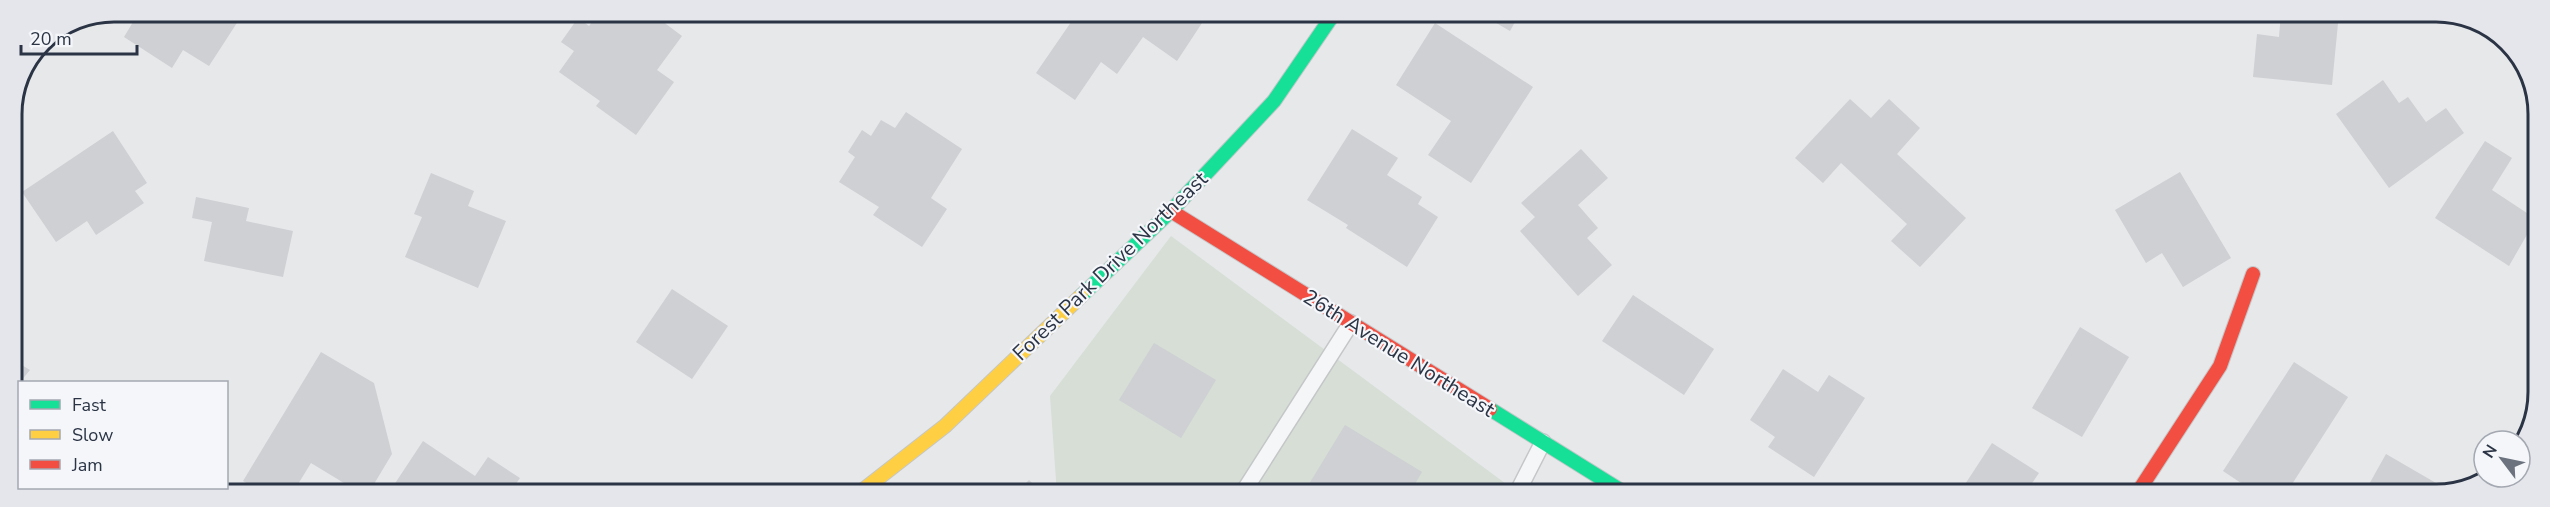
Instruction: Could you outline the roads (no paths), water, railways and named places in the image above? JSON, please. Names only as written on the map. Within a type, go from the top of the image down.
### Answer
[{"type":"street","name":"Forest Park Drive Northeast","points":[[871,484],[945,426],[1171,211],[1274,101],[1328,22]]},
{"type":"street","name":"26th Avenue Northeast","points":[[1171,211],[1610,484]]},
{"type":"street","points":[[2143,484],[2220,366],[2253,274]]},
{"type":"lane","points":[[1248,484],[1351,323]]},
{"type":"lane","points":[[1522,484],[1543,442]]}]
